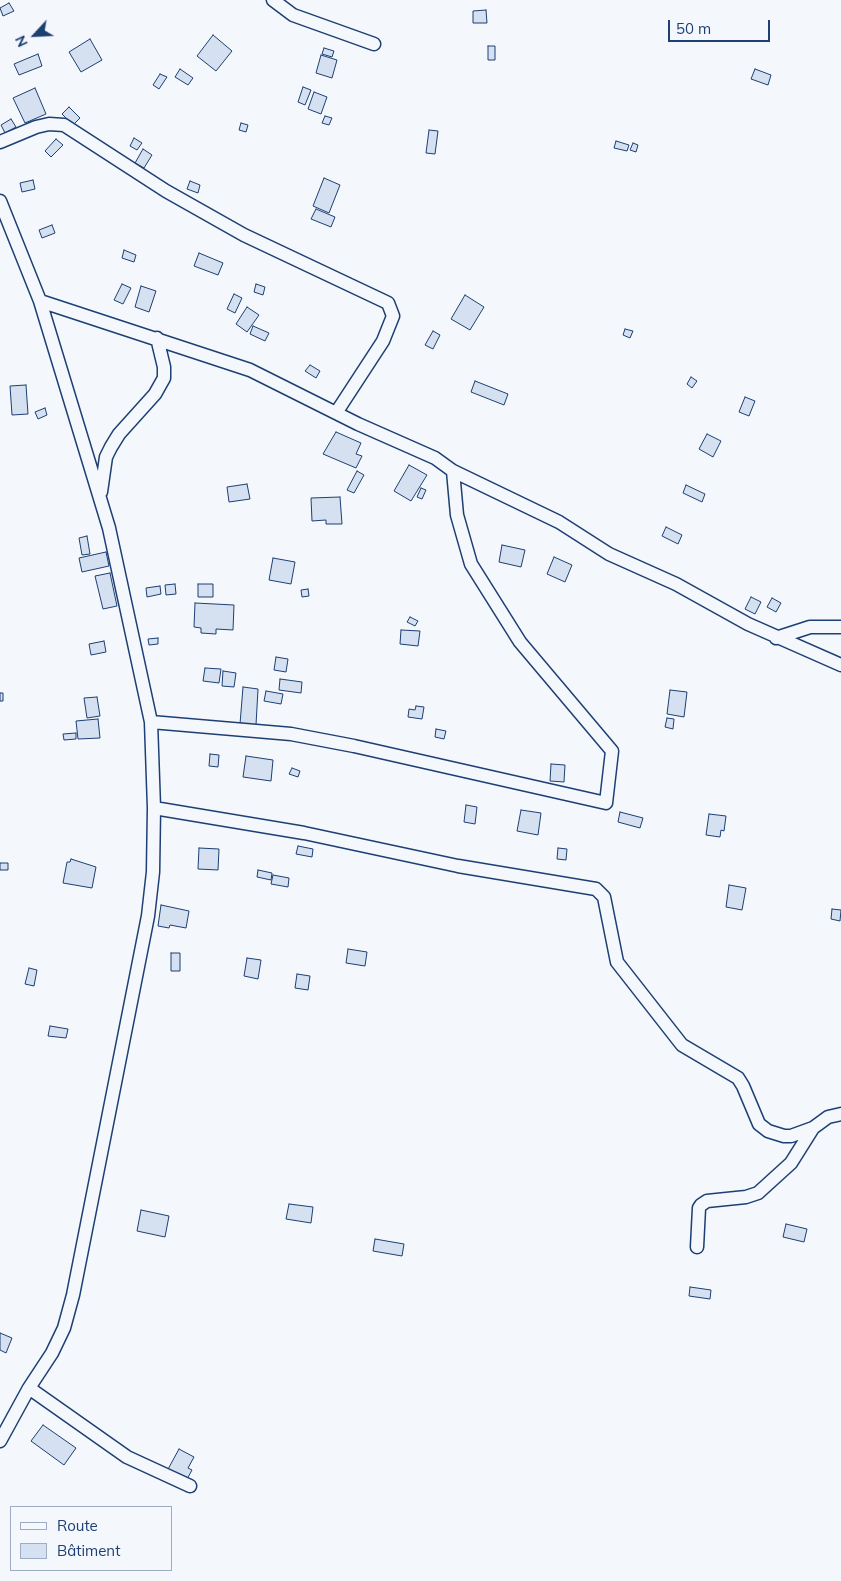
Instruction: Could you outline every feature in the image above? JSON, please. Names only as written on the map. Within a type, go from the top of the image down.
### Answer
[{"type":"street","points":[[273,0],[293,15],[374,44]]},
{"type":"street","points":[[0,142],[36,127],[49,124],[64,125],[166,191],[244,235],[388,303],[393,316],[382,341],[336,413]]},
{"type":"street","points":[[0,201],[40,301],[100,493],[150,722],[154,808],[153,872],[148,916],[73,1295],[60,1336],[0,1441]]},
{"type":"street","points":[[40,301],[250,370],[336,413],[435,458],[453,471],[559,522],[608,554],[676,584],[776,638],[841,666]]},
{"type":"street","points":[[100,493],[106,457],[118,434],[155,394],[164,378],[164,367],[157,338]]},
{"type":"street","points":[[150,722],[291,734],[345,744],[606,803],[612,751],[520,642],[471,564],[457,515],[453,471]]},
{"type":"street","points":[[776,638],[810,627],[841,627]]},
{"type":"street","points":[[154,808],[304,833],[458,866],[596,889],[604,897],[617,962],[682,1045],[738,1078],[759,1124],[768,1131],[791,1136],[813,1128],[828,1118],[841,1114]]},
{"type":"street","points":[[697,1247],[699,1208],[701,1205],[707,1201],[746,1197],[758,1193],[791,1163],[813,1128]]},
{"type":"street","points":[[29,1388],[126,1456],[190,1486]]},
{"type":"building","points":[[9,3],[14,11],[3,16],[0,8]]},
{"type":"building","points":[[486,10],[487,23],[473,23],[473,11]]},
{"type":"building","points":[[213,35],[232,51],[216,71],[197,56]]},
{"type":"building","points":[[90,39],[102,60],[81,72],[69,52]]},
{"type":"building","points":[[488,46],[495,46],[495,60],[488,60]]},
{"type":"building","points":[[324,48],[334,51],[332,57],[322,54]]},
{"type":"building","points":[[38,54],[42,66],[19,75],[14,64]]},
{"type":"building","points":[[321,55],[337,60],[332,78],[316,73]]},
{"type":"building","points":[[180,69],[193,78],[188,85],[175,77]]},
{"type":"building","points":[[755,69],[771,75],[768,85],[751,79]]},
{"type":"building","points":[[160,74],[167,77],[159,89],[153,85]]},
{"type":"building","points":[[303,87],[311,90],[305,105],[298,102]]},
{"type":"building","points":[[35,88],[46,114],[25,123],[13,98]]},
{"type":"building","points":[[314,92],[327,97],[321,114],[308,109]]},
{"type":"building","points":[[69,107],[80,118],[73,125],[62,114]]},
{"type":"building","points":[[325,116],[332,118],[329,125],[322,123]]},
{"type":"building","points":[[11,119],[16,127],[5,133],[1,125]]},
{"type":"building","points":[[241,123],[248,125],[246,132],[239,130]]},
{"type":"building","points":[[429,130],[438,131],[435,154],[426,153]]},
{"type":"building","points":[[134,138],[142,143],[137,150],[130,146]]},
{"type":"building","points":[[56,139],[63,145],[51,157],[45,151]]},
{"type":"building","points":[[616,141],[629,145],[627,151],[614,148]]},
{"type":"building","points":[[633,143],[638,145],[636,152],[630,150]]},
{"type":"building","points":[[143,149],[152,155],[144,168],[135,163]]},
{"type":"building","points":[[324,178],[340,185],[329,213],[313,206]]},
{"type":"building","points":[[33,180],[35,189],[22,192],[20,183]]},
{"type":"building","points":[[190,181],[200,185],[198,193],[187,189]]},
{"type":"building","points":[[316,209],[335,217],[331,227],[311,219]]},
{"type":"building","points":[[52,225],[55,233],[42,238],[39,230]]},
{"type":"building","points":[[124,250],[136,255],[134,262],[122,258]]},
{"type":"building","points":[[199,253],[223,263],[218,275],[194,266]]},
{"type":"building","points":[[122,284],[131,288],[123,304],[114,300]]},
{"type":"building","points":[[256,284],[265,287],[263,295],[254,292]]},
{"type":"building","points":[[141,286],[156,291],[149,312],[135,307]]},
{"type":"building","points":[[234,294],[242,298],[235,313],[227,309]]},
{"type":"building","points":[[465,295],[484,307],[470,330],[451,319]]},
{"type":"building","points":[[247,307],[259,315],[247,332],[236,324]]},
{"type":"building","points":[[253,326],[269,333],[265,341],[250,334]]},
{"type":"building","points":[[625,329],[633,331],[630,338],[623,335]]},
{"type":"building","points":[[433,331],[440,335],[433,349],[425,345]]},
{"type":"building","points":[[310,365],[320,371],[316,378],[305,371]]},
{"type":"building","points":[[691,377],[697,381],[692,388],[687,384]]},
{"type":"building","points":[[475,381],[508,394],[504,405],[471,392]]},
{"type":"building","points":[[26,385],[28,414],[12,415],[10,386]]},
{"type":"building","points":[[745,397],[755,401],[749,416],[739,412]]},
{"type":"building","points":[[45,408],[47,415],[38,419],[35,412]]},
{"type":"building","points":[[336,432],[361,443],[356,454],[362,456],[356,468],[323,454]]},
{"type":"building","points":[[707,434],[721,441],[713,457],[699,449]]},
{"type":"building","points":[[409,465],[427,475],[411,501],[394,491]]},
{"type":"building","points":[[357,471],[364,475],[354,493],[347,490]]},
{"type":"building","points":[[247,484],[250,499],[229,502],[227,487]]},
{"type":"building","points":[[686,485],[705,494],[702,502],[683,493]]},
{"type":"building","points":[[421,488],[426,490],[422,499],[417,497]]},
{"type":"building","points":[[340,497],[342,524],[326,524],[326,520],[312,521],[311,498]]},
{"type":"building","points":[[666,527],[682,535],[678,544],[662,536]]},
{"type":"building","points":[[87,536],[90,554],[82,555],[79,538]]},
{"type":"building","points":[[502,545],[525,550],[521,567],[499,562]]},
{"type":"building","points":[[106,552],[109,566],[82,572],[79,558]]},
{"type":"building","points":[[554,557],[572,565],[565,582],[547,574]]},
{"type":"building","points":[[273,558],[295,562],[291,584],[269,580]]},
{"type":"building","points":[[110,573],[117,606],[103,609],[95,576]]},
{"type":"building","points":[[175,584],[176,594],[166,595],[165,585]]},
{"type":"building","points":[[198,584],[213,584],[213,597],[198,597]]},
{"type":"building","points":[[160,586],[161,594],[147,597],[146,588]]},
{"type":"building","points":[[308,589],[309,596],[302,597],[301,590]]},
{"type":"building","points":[[751,597],[761,602],[755,614],[745,609]]},
{"type":"building","points":[[772,598],[781,603],[776,612],[767,607]]},
{"type":"building","points":[[195,603],[234,605],[233,630],[216,629],[216,634],[201,633],[201,628],[194,627]]},
{"type":"building","points":[[410,617],[418,621],[415,626],[407,622]]},
{"type":"building","points":[[401,630],[420,631],[418,646],[400,644]]},
{"type":"building","points":[[158,638],[158,644],[149,645],[148,639]]},
{"type":"building","points":[[104,641],[106,652],[91,655],[89,644]]},
{"type":"building","points":[[276,657],[288,659],[286,672],[274,670]]},
{"type":"building","points":[[205,668],[221,669],[219,683],[203,681]]},
{"type":"building","points":[[223,671],[236,673],[234,687],[222,686]]},
{"type":"building","points":[[280,679],[302,682],[301,693],[279,690]]},
{"type":"building","points":[[243,687],[258,689],[256,725],[240,724]]},
{"type":"building","points":[[670,690],[687,692],[684,717],[667,714]]},
{"type":"building","points":[[266,691],[283,694],[281,704],[264,701]]},
{"type":"building","points":[[0,693],[3,693],[3,701],[0,701]]},
{"type":"building","points":[[97,697],[100,716],[87,718],[84,698]]},
{"type":"building","points":[[416,706],[424,707],[422,719],[408,717],[409,709],[415,710]]},
{"type":"building","points":[[667,718],[674,719],[673,729],[665,727]]},
{"type":"building","points":[[98,719],[100,738],[78,739],[76,721]]},
{"type":"building","points":[[436,729],[446,731],[444,739],[435,737]]},
{"type":"building","points":[[76,733],[76,739],[64,740],[63,734]]},
{"type":"building","points":[[210,754],[219,755],[218,767],[209,766]]},
{"type":"building","points":[[246,756],[273,760],[271,781],[243,777]]},
{"type":"building","points":[[551,764],[565,765],[564,782],[550,781]]},
{"type":"building","points":[[292,768],[300,771],[298,777],[289,774]]},
{"type":"building","points":[[466,805],[477,807],[475,824],[464,822]]},
{"type":"building","points":[[521,810],[541,813],[538,835],[517,831]]},
{"type":"building","points":[[620,812],[643,818],[640,828],[618,822]]},
{"type":"building","points":[[709,814],[726,816],[724,831],[721,830],[720,837],[706,835]]},
{"type":"building","points":[[298,846],[313,849],[312,857],[296,854]]},
{"type":"building","points":[[199,848],[219,849],[218,870],[198,869]]},
{"type":"building","points":[[558,848],[567,849],[566,860],[557,859]]},
{"type":"building","points":[[71,859],[96,867],[92,888],[63,883],[67,862],[70,862]]},
{"type":"building","points":[[0,863],[8,863],[8,870],[0,870]]},
{"type":"building","points":[[258,870],[272,873],[271,880],[257,877]]},
{"type":"building","points":[[273,875],[289,878],[288,887],[271,884]]},
{"type":"building","points":[[729,885],[746,888],[742,910],[726,907]]},
{"type":"building","points":[[161,905],[189,911],[186,928],[170,925],[169,928],[158,926]]},
{"type":"building","points":[[832,909],[841,910],[840,921],[831,919]]},
{"type":"building","points":[[348,949],[367,952],[365,966],[346,963]]},
{"type":"building","points":[[171,953],[180,953],[180,971],[171,971]]},
{"type":"building","points":[[247,958],[261,960],[258,979],[244,976]]},
{"type":"building","points":[[29,968],[37,970],[34,986],[25,984]]},
{"type":"building","points":[[297,974],[310,976],[308,990],[295,988]]},
{"type":"building","points":[[50,1026],[68,1029],[66,1038],[48,1036]]},
{"type":"building","points":[[289,1204],[313,1207],[311,1223],[286,1219]]},
{"type":"building","points":[[141,1210],[169,1216],[165,1237],[137,1231]]},
{"type":"building","points":[[786,1224],[807,1229],[804,1242],[783,1237]]},
{"type":"building","points":[[375,1239],[404,1244],[402,1256],[373,1251]]},
{"type":"building","points":[[690,1287],[711,1290],[710,1299],[689,1296]]},
{"type":"building","points":[[0,1333],[12,1338],[6,1353],[0,1350]]},
{"type":"building","points":[[43,1425],[76,1448],[64,1465],[31,1441]]},
{"type":"building","points":[[179,1449],[194,1457],[188,1468],[192,1470],[186,1481],[167,1471]]}]
